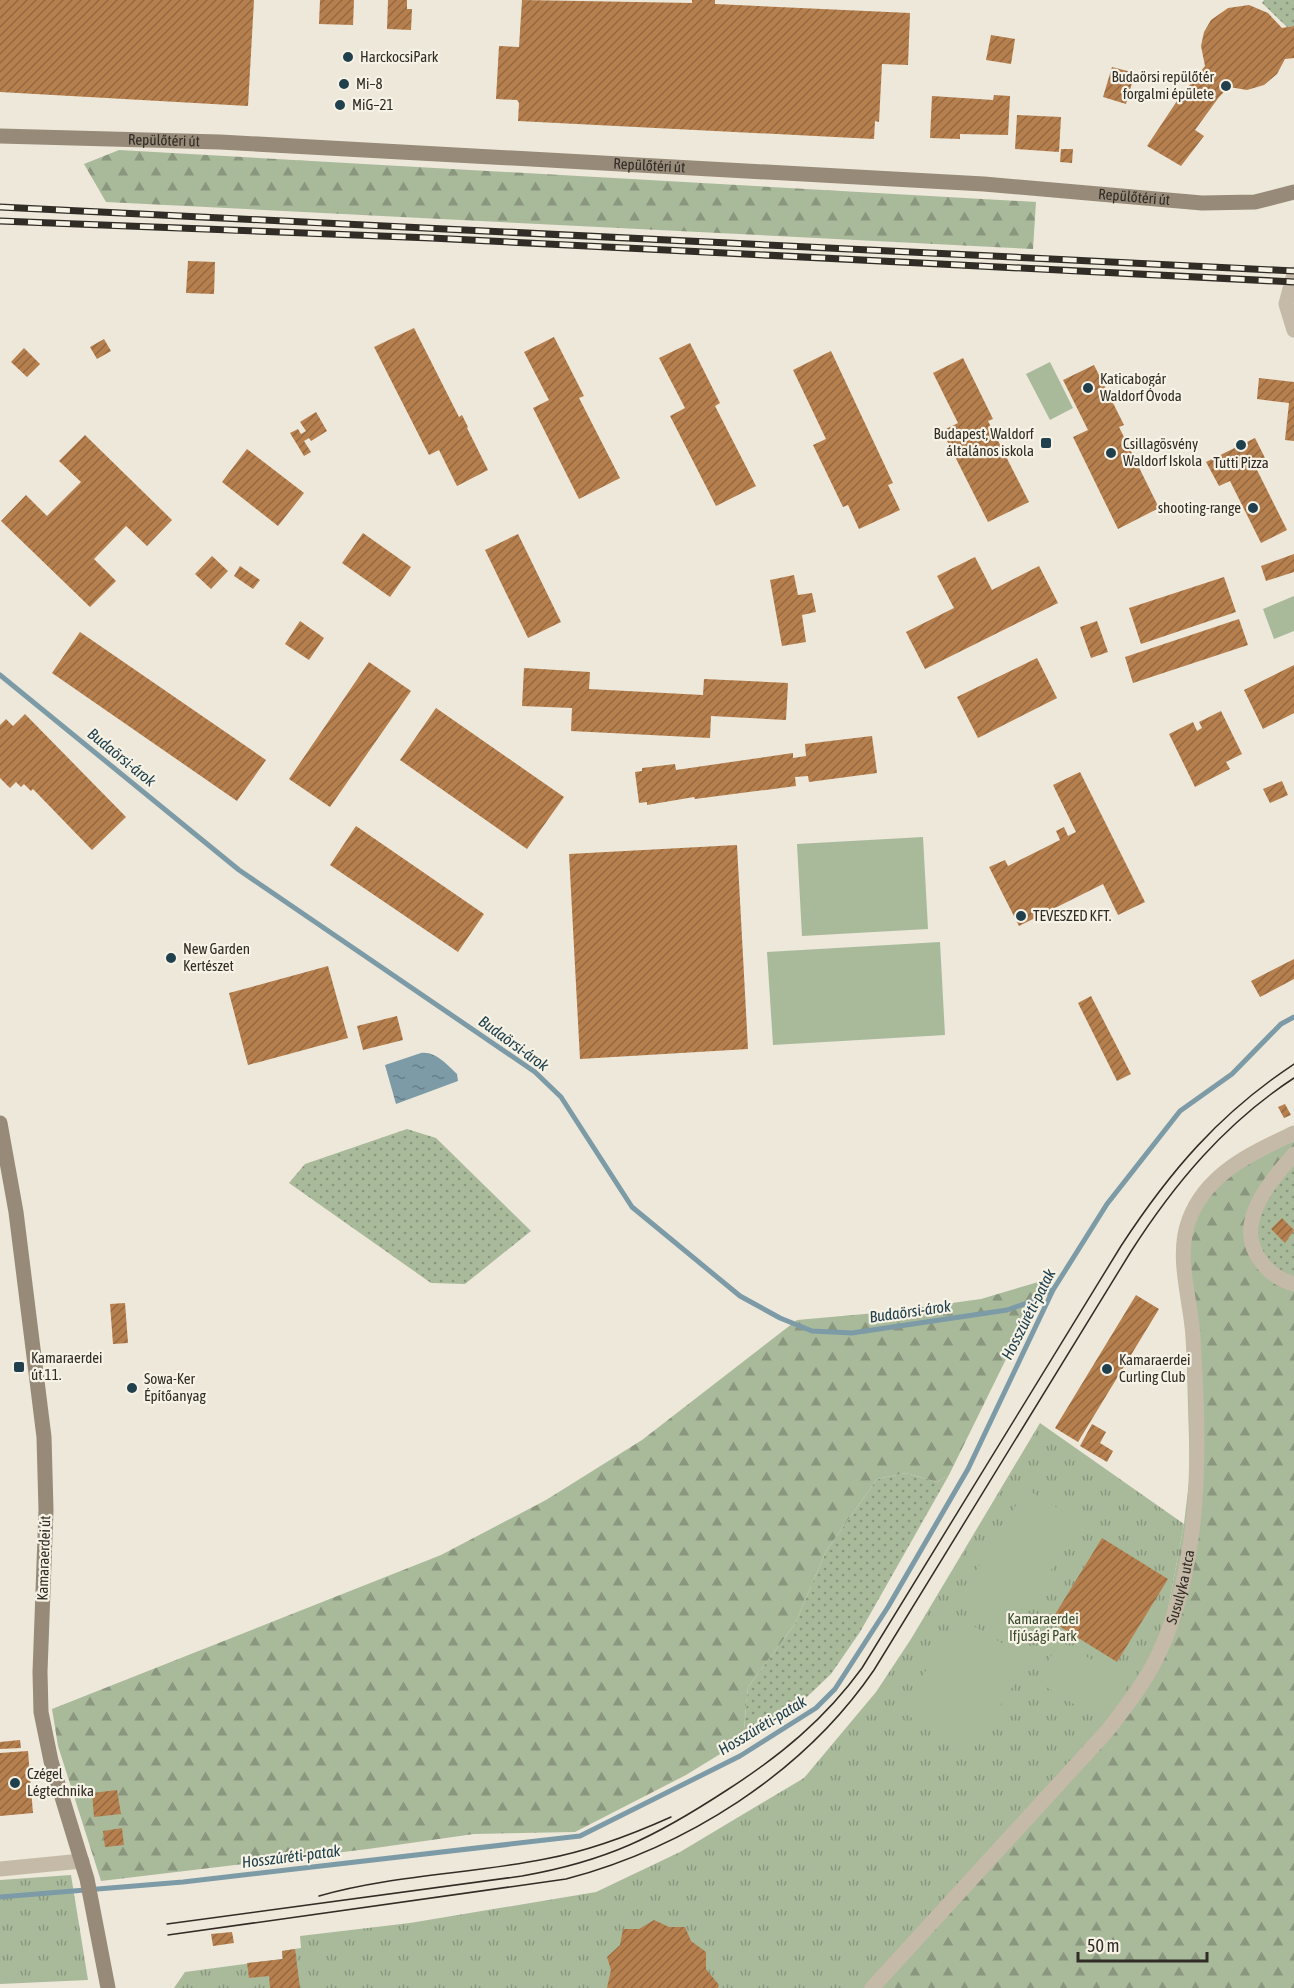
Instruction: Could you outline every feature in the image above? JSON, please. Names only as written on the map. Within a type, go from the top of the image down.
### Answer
[{"type":"street","name":"Repülőtéri út","points":[[0,136],[220,142],[491,156],[984,184],[1211,203],[1255,202],[1294,192]]},
{"type":"street","points":[[1294,274],[1286,304],[1294,330]]},
{"type":"street","name":"Kamaraerdei út","points":[[0,1123],[16,1212],[44,1437],[46,1510],[40,1662],[41,1712],[51,1761],[87,1878],[108,1988]]},
{"type":"street","name":"Susulyka utca","points":[[872,1988],[1108,1730],[1140,1687],[1160,1652],[1172,1621],[1184,1574],[1196,1472],[1195,1370],[1191,1311],[1183,1256],[1189,1220],[1200,1198],[1232,1165],[1294,1133]]},
{"type":"street","points":[[1294,1154],[1267,1186],[1250,1225],[1250,1244],[1270,1273],[1294,1284]]},
{"type":"street","points":[[0,1869],[82,1861]]},
{"type":"green space","points":[[1264,0],[1294,0],[1294,26],[1287,27],[1262,3]]},
{"type":"green space","points":[[119,150],[1036,202],[1033,249],[106,202],[84,164]]},
{"type":"green space","points":[[1050,362],[1073,408],[1050,420],[1026,374]]},
{"type":"green space","points":[[1294,596],[1294,631],[1274,639],[1263,609]]},
{"type":"green space","points":[[923,837],[928,929],[802,936],[797,844]]},
{"type":"green space","points":[[940,942],[945,1035],[773,1045],[767,952]]},
{"type":"green space","points":[[407,1129],[436,1138],[531,1231],[465,1284],[431,1283],[289,1183],[305,1164]]},
{"type":"green space","points":[[1294,1141],[1294,1154],[1267,1186],[1250,1244],[1294,1284],[1294,1988],[864,1988],[1112,1717],[1166,1620],[1184,1524],[1190,1473],[1187,1370],[1190,1246],[1196,1214],[1215,1187],[1242,1163]]},
{"type":"green space","points":[[1294,1154],[1294,1284],[1270,1273],[1250,1225]]},
{"type":"green space","points":[[1045,1280],[949,1475],[937,1482],[906,1473],[877,1479],[826,1551],[795,1624],[748,1687],[743,1740],[686,1775],[575,1832],[474,1834],[101,1881],[58,1746],[52,1709],[441,1555],[546,1500],[642,1440],[797,1320],[887,1312],[981,1299]]},
{"type":"green space","name":"Kamaraerdei Ifjúsági Park","points":[[1040,1423],[1184,1524],[1166,1620],[1154,1649],[1112,1717],[864,1988],[174,1988],[185,1972],[282,1959],[282,1951],[301,1948],[300,1936],[410,1923],[596,1892],[680,1852],[804,1778],[876,1692],[911,1639]]},
{"type":"green space","points":[[906,1473],[937,1482],[949,1475],[860,1632],[831,1674],[788,1715],[743,1740],[748,1687],[795,1624],[826,1551],[877,1479]]},
{"type":"green space","points":[[1026,1489],[1081,1522],[1010,1636],[956,1603]]},
{"type":"green space","points":[[959,1617],[1029,1660],[970,1754],[901,1711]]},
{"type":"green space","points":[[1060,1641],[1129,1682],[1105,1723],[1036,1681]]},
{"type":"green space","points":[[71,1875],[88,1980],[0,1984],[0,1880]]},
{"type":"water","points":[[421,1053],[432,1054],[441,1059],[457,1074],[458,1081],[396,1104],[385,1065]]},
{"type":"building","points":[[0,0],[254,0],[248,106],[0,92]]},
{"type":"building","points":[[320,0],[354,0],[353,25],[319,24]]},
{"type":"building","points":[[388,0],[407,0],[407,9],[412,9],[411,30],[387,29]]},
{"type":"building","points":[[522,0],[692,3],[692,0],[715,0],[715,4],[910,13],[908,65],[882,64],[879,122],[875,121],[874,139],[518,121],[519,103],[517,100],[496,99],[499,46],[519,47]]},
{"type":"building","name":"Budaörsi repülőtér forgalmi épülete","points":[[1249,5],[1268,13],[1282,28],[1294,26],[1294,58],[1285,59],[1277,74],[1264,85],[1247,90],[1229,87],[1195,130],[1204,136],[1181,166],[1147,146],[1179,98],[1205,66],[1201,46],[1204,32],[1211,20],[1228,8]]},
{"type":"building","points":[[991,35],[1015,39],[1011,64],[986,60]]},
{"type":"building","points":[[1112,67],[1135,73],[1126,104],[1103,97]]},
{"type":"building","points":[[994,95],[1010,96],[1008,135],[960,134],[960,139],[930,138],[932,96],[993,100]]},
{"type":"building","points":[[1017,115],[1061,117],[1059,152],[1015,149]]},
{"type":"building","points":[[1061,149],[1073,149],[1072,163],[1060,162]]},
{"type":"building","points":[[188,261],[215,262],[214,294],[186,293]]},
{"type":"building","points":[[414,328],[459,417],[462,415],[488,470],[457,486],[439,450],[429,455],[374,347]]},
{"type":"building","points":[[554,337],[584,396],[579,398],[620,478],[579,499],[533,408],[549,400],[524,352]]},
{"type":"building","points":[[104,339],[111,351],[97,359],[90,347]]},
{"type":"building","points":[[690,343],[720,403],[715,406],[756,486],[716,506],[670,416],[685,408],[659,358]]},
{"type":"building","points":[[24,348],[40,364],[27,377],[11,362]]},
{"type":"building","points":[[831,351],[893,483],[888,485],[900,510],[859,529],[848,505],[843,507],[813,445],[826,439],[793,370]]},
{"type":"building","points":[[963,358],[993,419],[988,421],[1029,502],[988,522],[942,431],[958,423],[933,373]]},
{"type":"building","points":[[1094,365],[1124,425],[1119,427],[1159,508],[1118,529],[1073,437],[1088,430],[1063,380]]},
{"type":"building","points":[[1259,378],[1294,382],[1294,441],[1285,440],[1289,403],[1257,399]]},
{"type":"building","points":[[316,412],[327,431],[311,441],[309,438],[304,441],[311,452],[304,456],[290,433],[298,429],[301,434],[306,431],[300,422]]},
{"type":"building","points":[[85,435],[172,520],[147,546],[126,526],[94,559],[116,581],[90,607],[1,521],[26,495],[47,516],[81,482],[59,461]]},
{"type":"building","points":[[1255,438],[1267,462],[1256,468],[1287,530],[1261,543],[1230,481],[1219,486],[1206,462]]},
{"type":"building","points":[[247,449],[304,493],[278,526],[222,482]]},
{"type":"building","points":[[363,533],[411,567],[390,597],[342,563]]},
{"type":"building","points":[[518,534],[561,622],[528,638],[485,550]]},
{"type":"building","points":[[1294,554],[1294,572],[1266,581],[1261,566]]},
{"type":"building","points":[[212,556],[228,571],[211,589],[195,574]]},
{"type":"building","points":[[975,557],[992,590],[1039,566],[1058,603],[925,669],[906,632],[954,608],[937,576]]},
{"type":"building","points":[[240,566],[260,580],[253,589],[234,576]]},
{"type":"building","points":[[794,575],[798,595],[812,593],[816,612],[802,615],[806,642],[782,646],[770,580]]},
{"type":"building","points":[[1224,577],[1236,612],[1141,644],[1129,608]]},
{"type":"building","points":[[1239,619],[1248,645],[1133,683],[1125,657]]},
{"type":"building","points":[[300,621],[324,638],[309,660],[285,644]]},
{"type":"building","points":[[1097,621],[1108,652],[1091,658],[1080,627]]},
{"type":"building","points":[[80,632],[266,760],[237,801],[52,673]]},
{"type":"building","points":[[1037,658],[1057,698],[978,738],[957,697]]},
{"type":"building","points":[[369,662],[411,691],[330,807],[289,779]]},
{"type":"building","points":[[1294,665],[1294,713],[1263,729],[1244,690]]},
{"type":"building","points":[[524,668],[590,672],[589,689],[703,695],[704,679],[788,683],[786,720],[711,716],[710,738],[571,731],[572,708],[522,706]]},
{"type":"building","points":[[436,708],[564,797],[527,849],[400,760]]},
{"type":"building","points":[[1221,711],[1242,754],[1226,762],[1230,769],[1195,787],[1169,734],[1193,722],[1197,731],[1202,728],[1199,722]]},
{"type":"building","points":[[25,714],[126,817],[92,850],[33,789],[31,791],[24,784],[21,787],[16,782],[10,788],[0,778],[0,725],[6,719],[13,726]]},
{"type":"building","points":[[872,736],[877,773],[809,782],[808,776],[795,777],[796,786],[695,799],[694,797],[647,805],[647,802],[639,803],[635,772],[642,771],[642,768],[675,764],[676,770],[793,753],[793,758],[806,756],[805,744]]},
{"type":"building","points":[[1080,772],[1145,902],[1118,915],[1103,884],[1019,926],[989,867],[1005,860],[1008,866],[1060,840],[1056,831],[1064,827],[1068,836],[1076,832],[1053,785]]},
{"type":"building","points":[[1282,781],[1288,795],[1270,803],[1263,789]]},
{"type":"building","points":[[356,826],[484,914],[458,952],[330,865]]},
{"type":"building","points":[[737,845],[748,1049],[580,1059],[569,854]]},
{"type":"building","points":[[1294,959],[1294,979],[1260,997],[1251,981]]},
{"type":"building","points":[[328,966],[348,1038],[248,1065],[229,993]]},
{"type":"building","points":[[1091,996],[1131,1074],[1117,1081],[1078,1003]]},
{"type":"building","points":[[397,1016],[403,1040],[363,1050],[357,1026]]},
{"type":"building","points":[[1285,1104],[1291,1115],[1284,1118],[1278,1107]]},
{"type":"building","points":[[1282,1218],[1294,1230],[1285,1243],[1271,1229]]},
{"type":"building","name":"Kamaraerdei Curling Club","points":[[1136,1295],[1159,1309],[1078,1442],[1055,1428]]},
{"type":"building","points":[[125,1303],[128,1343],[113,1344],[110,1304]]},
{"type":"building","points":[[1092,1424],[1106,1432],[1100,1443],[1113,1451],[1107,1462],[1080,1446]]},
{"type":"building","points":[[1102,1538],[1168,1579],[1117,1662],[1051,1621]]},
{"type":"building","points":[[20,1740],[21,1748],[0,1749],[0,1742]]},
{"type":"building","name":"Czégel Légtechnika","points":[[28,1751],[33,1813],[0,1816],[0,1753]]},
{"type":"building","points":[[117,1790],[121,1814],[94,1817],[92,1793]]},
{"type":"building","points":[[122,1828],[124,1845],[105,1847],[103,1831]]},
{"type":"building","points":[[654,1920],[669,1927],[685,1927],[691,1941],[706,1952],[706,1969],[719,1985],[718,1988],[607,1988],[611,1970],[607,1957],[620,1945],[623,1929],[639,1929]]},
{"type":"building","points":[[232,1932],[234,1943],[213,1946],[211,1934]]},
{"type":"building","points":[[295,1949],[300,1988],[270,1988],[269,1976],[249,1978],[247,1963],[283,1959],[282,1951]]},
{"type":"waterway","name":"Budaörsi-árok","points":[[0,675],[239,870],[535,1072],[561,1097],[632,1207],[740,1296],[780,1318],[812,1331],[852,1333],[1007,1310],[1030,1302],[1052,1290]]},
{"type":"waterway","name":"Hosszúréti-patak","points":[[0,1897],[183,1882],[580,1836],[740,1756],[816,1708],[835,1689],[888,1607],[968,1469],[1053,1290],[1107,1204],[1180,1111],[1232,1074],[1281,1024],[1294,1017]]},
{"type":"tram line","points":[[167,1924],[522,1876],[580,1863],[653,1834],[701,1807],[765,1764],[817,1720],[862,1668],[1121,1246],[1158,1193],[1219,1124],[1242,1103],[1294,1064]]},
{"type":"tram line","points":[[168,1935],[566,1879],[611,1865],[697,1826],[738,1802],[777,1773],[813,1742],[845,1708],[874,1670],[1130,1253],[1164,1203],[1223,1135],[1245,1115],[1294,1078]]},
{"type":"tram line","points":[[319,1896],[375,1883],[561,1856],[610,1842],[671,1817]]},
{"type":"railway","points":[[0,207],[1294,271]]},
{"type":"railway","points":[[0,221],[431,238],[1294,282]]},
{"type":"place","name":"HarckocsiPark","points":[[348,57]]},
{"type":"place","name":"Mi–8","points":[[344,84]]},
{"type":"place","name":"Budaörsi repülőtér forgalmi épülete","points":[[1226,86]]},
{"type":"place","name":"MiG–21","points":[[340,105]]},
{"type":"place","name":"Katicabogár Waldorf Óvoda","points":[[1088,388]]},
{"type":"place","name":"Budapest, Waldorf általános iskola","points":[[1046,443]]},
{"type":"place","name":"Tutti Pizza","points":[[1241,445]]},
{"type":"place","name":"Csillagösvény Waldorf Iskola","points":[[1111,453]]},
{"type":"place","name":"shooting-range","points":[[1253,508]]},
{"type":"place","name":"TEVESZED KFT.","points":[[1021,916]]},
{"type":"place","name":"New Garden Kertészet","points":[[171,958]]},
{"type":"place","name":"Kamaraerdei út 11.","points":[[19,1367]]},
{"type":"place","name":"Kamaraerdei Curling Club","points":[[1107,1369]]},
{"type":"place","name":"Sowa-Ker Építőanyag","points":[[132,1388]]},
{"type":"place","name":"Czégel Légtechnika","points":[[15,1783]]}]
